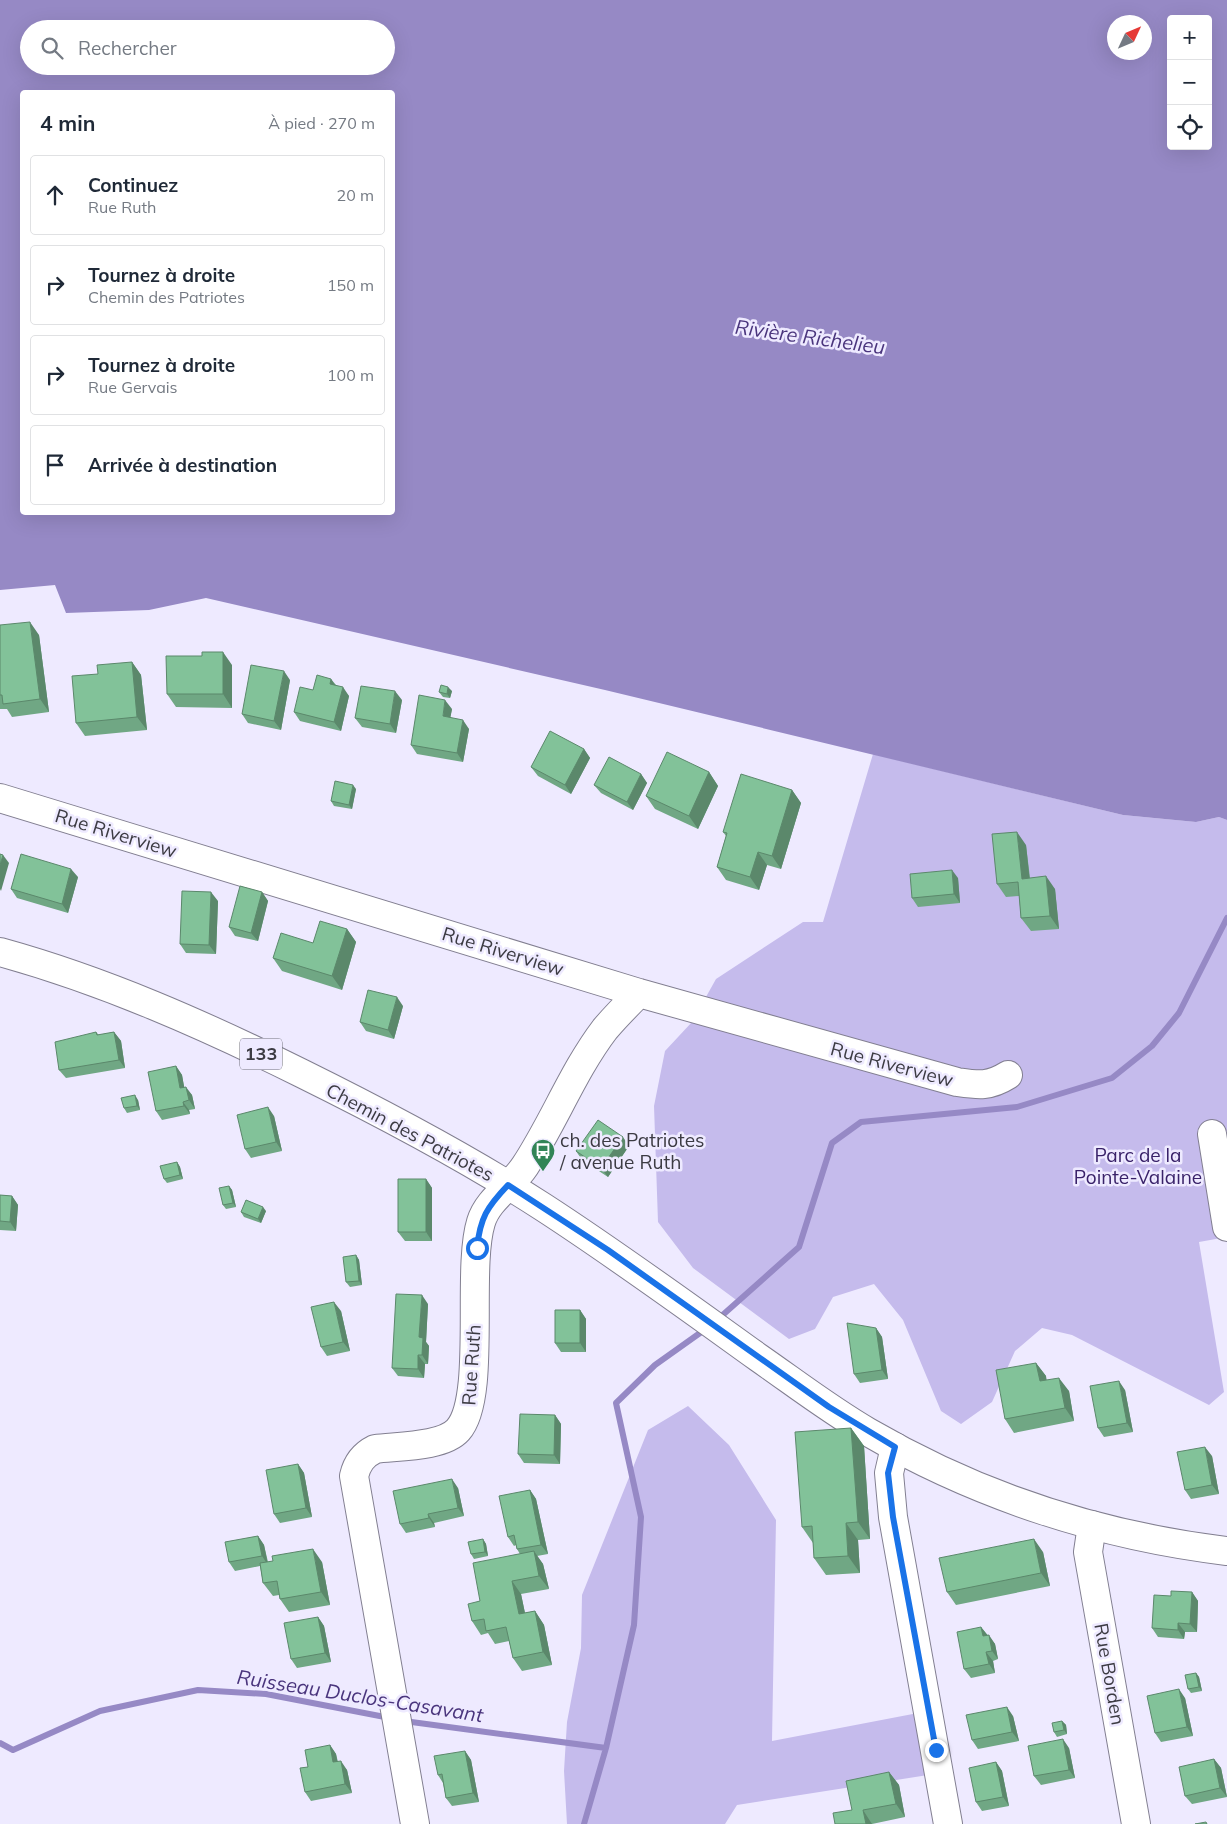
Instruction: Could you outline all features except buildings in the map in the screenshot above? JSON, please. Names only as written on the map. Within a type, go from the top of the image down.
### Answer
[{"type":"street","name":"Rue Riverview","points":[[0,798],[639,993],[957,1082],[979,1085],[995,1084],[1008,1075]]},
{"type":"street","name":"Chemin des Patriotes","points":[[0,952],[90,981],[201,1025],[396,1121],[508,1185],[624,1261],[829,1407],[895,1447],[984,1488],[1027,1505],[1092,1525],[1164,1541],[1227,1551]]},
{"type":"street","name":"Rue Ruth","points":[[415,1824],[354,1476],[356,1467],[362,1459],[375,1449],[444,1441],[458,1431],[464,1422],[472,1396],[476,1270],[481,1222],[486,1211],[524,1167],[605,1029],[639,993]]},
{"type":"street","points":[[1212,1134],[1227,1227]]},
{"type":"street","points":[[895,1447],[888,1473],[893,1517],[948,1824]]},
{"type":"street","name":"Rue Borden","points":[[1092,1525],[1088,1552],[1136,1824]]},
{"type":"green space","name":"Parc de la Pointe-Valaine","points":[[873,754],[1123,815],[1196,822],[1219,817],[1227,820],[1227,1131],[1212,1134],[1227,1237],[1199,1242],[1224,1392],[1209,1405],[1072,1335],[1042,1328],[1015,1351],[992,1402],[961,1424],[941,1411],[903,1320],[874,1284],[833,1297],[815,1329],[789,1339],[693,1268],[658,1222],[654,1106],[665,1051],[692,1022],[716,979],[803,922],[823,922]]},
{"type":"green space","points":[[688,1406],[729,1445],[776,1520],[772,1741],[918,1713],[928,1775],[737,1805],[725,1824],[567,1824],[564,1771],[567,1722],[581,1648],[582,1595],[648,1430]]},
{"type":"water","name":"Rivière Richelieu","points":[[0,0],[1227,0],[1227,820],[1219,817],[1196,822],[1123,815],[605,690],[206,598],[149,610],[66,613],[55,585],[0,590]]},
{"type":"waterway","points":[[717,1320],[799,1247],[832,1143],[861,1122],[1017,1107],[1112,1078],[1152,1046],[1179,1013],[1227,918]]},
{"type":"waterway","points":[[584,1824],[606,1748],[634,1625],[641,1517],[616,1403],[655,1365],[707,1328]]},
{"type":"waterway","name":"Ruisseau Duclos-Casavant","points":[[0,1743],[13,1750],[100,1711],[198,1690],[266,1694],[390,1718]]},
{"type":"waterway","name":"Ruisseau Duclos-Casavant","points":[[404,1721],[606,1748]]},
{"type":"place","name":"ch. des Patriotes / avenue Ruth","points":[[543,1172]]},
{"type":"route","points":[[477,1248],[481,1222],[486,1211],[508,1185],[608,1250],[829,1407],[895,1447],[888,1473],[893,1517],[936,1750]]}]
